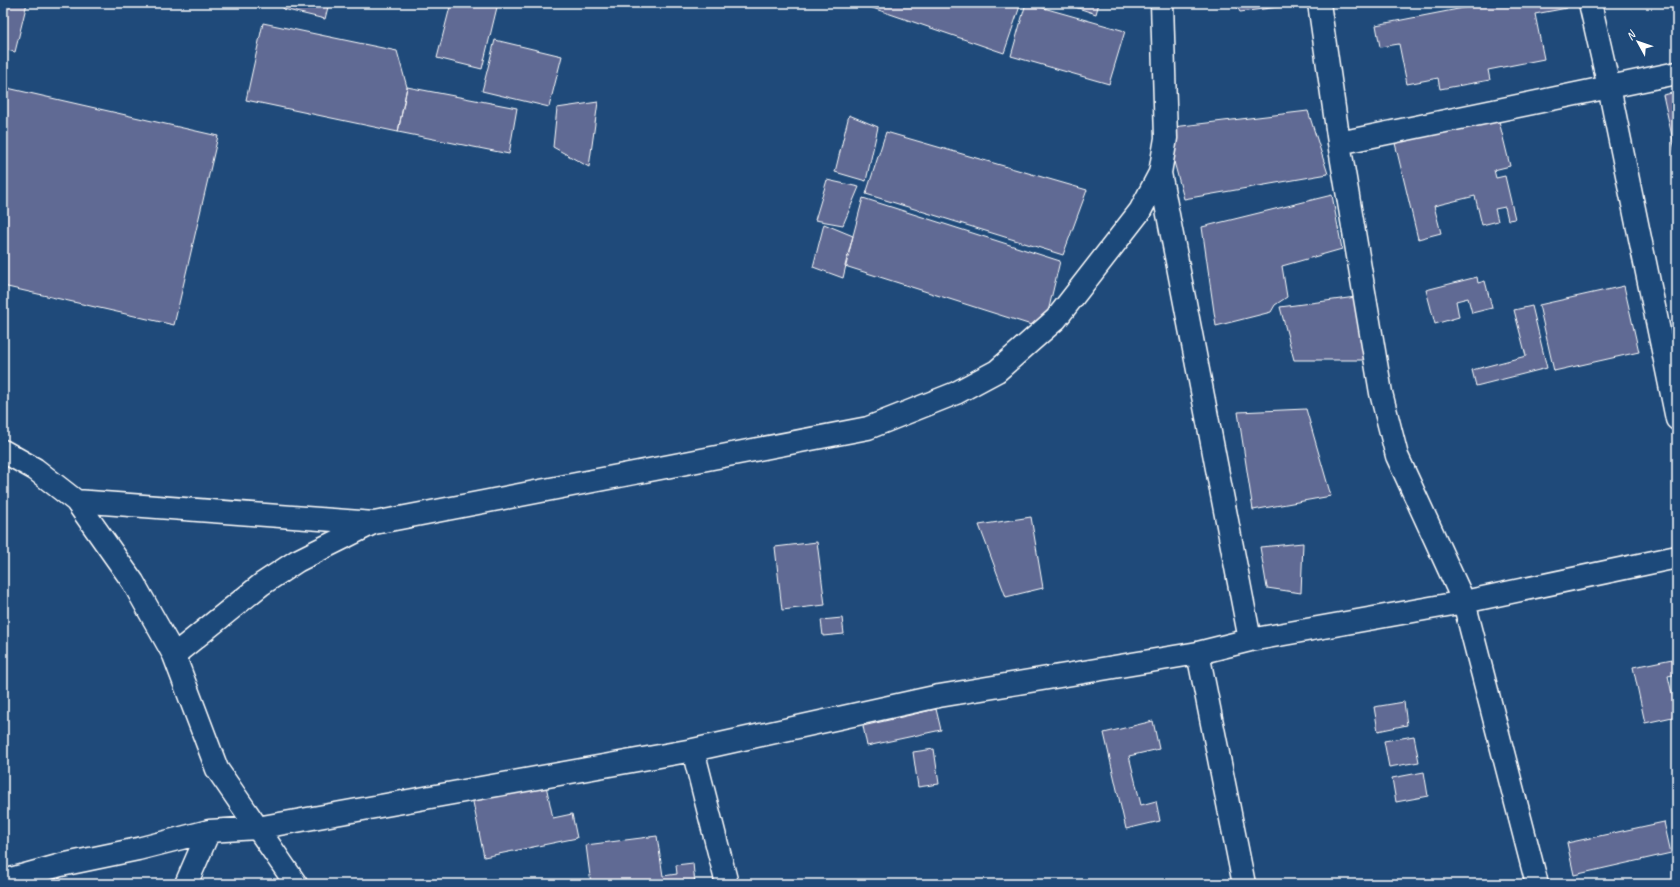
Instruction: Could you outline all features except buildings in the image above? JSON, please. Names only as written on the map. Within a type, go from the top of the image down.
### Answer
[{"type":"street","points":[[76,501],[374,523],[868,428],[956,393],[997,371],[1056,319],[1140,211],[1160,173],[1166,138],[1162,3]]},
{"type":"street","points":[[1319,3],[1339,143],[1381,393],[1397,456],[1464,602],[1537,884]]},
{"type":"street","points":[[1590,3],[1609,87],[1677,419]]},
{"type":"street","points":[[1339,143],[1677,73]]},
{"type":"street","points":[[1160,173],[1250,640]]},
{"type":"street","points":[[3,451],[35,469],[76,501],[133,582],[174,655],[217,769],[296,884]]},
{"type":"street","points":[[174,655],[262,584],[280,572],[297,561],[374,523]]},
{"type":"street","points":[[3,881],[60,865],[138,849],[209,831],[257,828],[693,750],[939,696],[1198,653],[1250,640],[1464,602],[1677,557]]},
{"type":"street","points":[[1198,653],[1244,884]]},
{"type":"street","points":[[693,750],[727,884]]},
{"type":"street","points":[[186,884],[209,831]]}]
